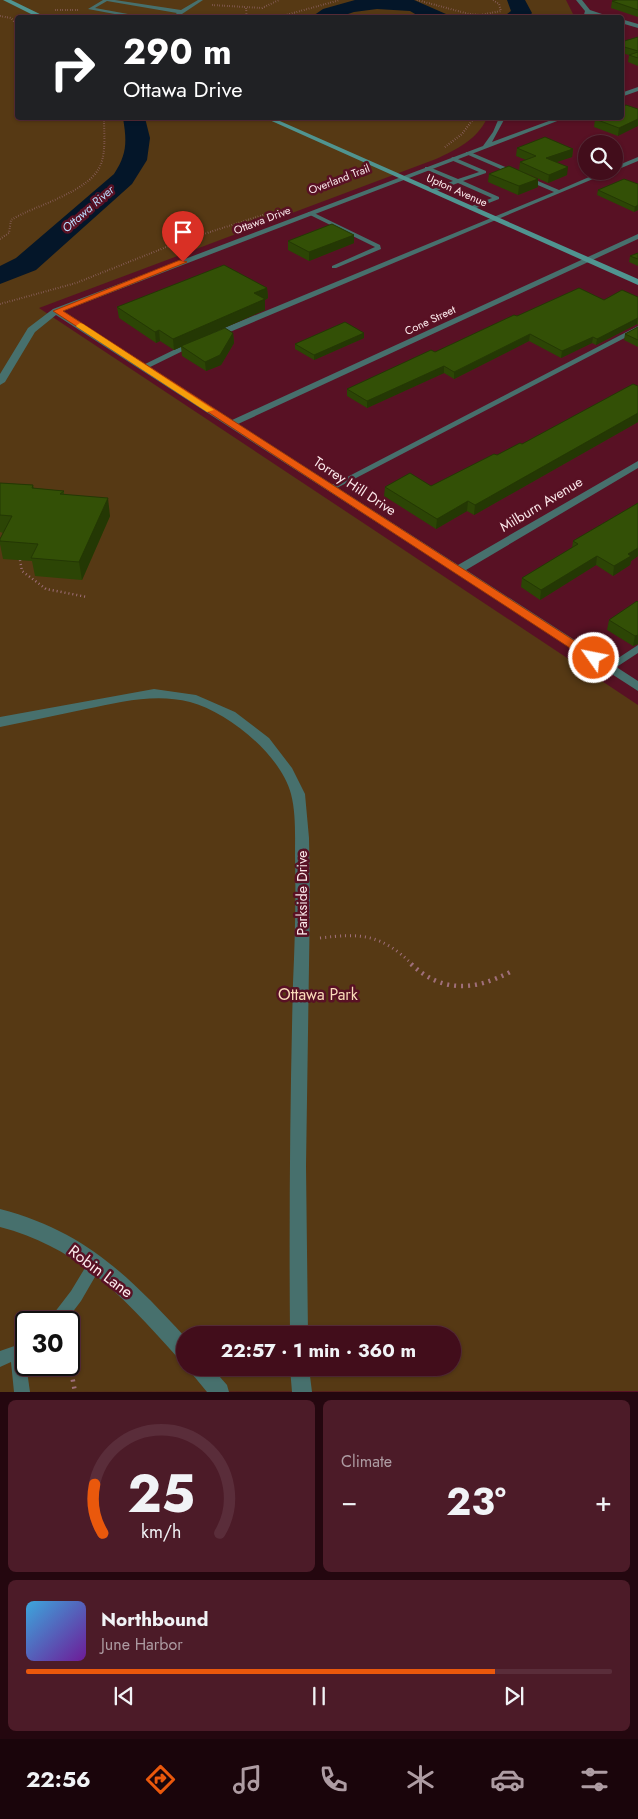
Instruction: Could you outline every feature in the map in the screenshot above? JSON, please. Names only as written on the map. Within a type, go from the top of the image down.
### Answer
[{"type":"street","points":[[6,0],[38,15]]},
{"type":"street","points":[[579,0],[588,11],[601,15]]},
{"type":"street","points":[[587,15],[588,11]]},
{"type":"street","points":[[624,22],[638,26]]},
{"type":"street","points":[[624,94],[638,89]]},
{"type":"street","name":"Upton Avenue","points":[[272,120],[638,282]]},
{"type":"street","points":[[486,146],[496,132],[501,120]]},
{"type":"street","name":"Ottawa Drive","points":[[0,382],[31,330],[56,311],[557,120]]},
{"type":"street","name":"Cone Street","points":[[231,424],[638,236]]},
{"type":"street","name":"Torrey Hill Drive","points":[[56,311],[638,687]]},
{"type":"street","name":"Milburn Avenue","points":[[458,570],[638,464]]},
{"type":"street","name":"Parkside Drive","points":[[0,722],[68,707],[154,693],[196,699],[231,715],[264,741],[276,754],[298,794],[302,838],[302,939],[297,1166],[299,1326]]},
{"type":"street","name":"Robin Lane","points":[[0,1218],[17,1221],[58,1239],[96,1263],[135,1296],[176,1341]]},
{"type":"street","points":[[207,1376],[220,1392]]},
{"type":"street","points":[[301,1376],[302,1392]]},
{"type":"lane","points":[[129,15],[90,9],[106,0],[182,12]]},
{"type":"lane","points":[[177,15],[198,1]]},
{"type":"lane","points":[[468,153],[560,192]]},
{"type":"lane","points":[[432,191],[484,172],[453,158]]},
{"type":"lane","points":[[623,165],[638,159]]},
{"type":"lane","points":[[427,168],[497,198],[471,208]]},
{"type":"lane","points":[[206,339],[588,180]]},
{"type":"lane","points":[[310,213],[378,246],[378,249],[334,268]]},
{"type":"lane","points":[[330,488],[638,328]]},
{"type":"lane","points":[[143,367],[197,343]]},
{"type":"lane","points":[[609,668],[638,648]]},
{"type":"lane","points":[[64,1311],[96,1263]]},
{"type":"lane","points":[[0,1360],[15,1354]]},
{"type":"lane","points":[[22,1376],[22,1392]]},
{"type":"path","points":[[198,1],[246,8],[270,6],[279,0]]},
{"type":"path","points":[[284,15],[340,0]]},
{"type":"path","points":[[417,0],[476,15]]},
{"type":"path","points":[[484,15],[501,11],[499,4],[493,0]]},
{"type":"path","points":[[51,10],[76,11],[87,5],[95,6]]},
{"type":"path","points":[[246,8],[247,15]]},
{"type":"path","points":[[0,16],[11,18],[15,23]]},
{"type":"path","points":[[0,239],[9,233],[11,220],[25,209],[59,197],[83,184],[98,170],[102,156],[104,120]]},
{"type":"path","points":[[440,149],[456,140],[472,120]]},
{"type":"path","points":[[0,304],[76,283],[179,242],[272,212]]},
{"type":"path","points":[[20,560],[22,571],[46,589],[86,597]]},
{"type":"path","points":[[302,939],[365,935],[400,951],[430,980],[449,986],[490,982],[510,972]]},
{"type":"path","points":[[72,1376],[75,1392]]},
{"type":"green space","name":"Ottawa Park","points":[[0,0],[566,0],[573,15],[15,15],[15,120],[486,120],[478,132],[466,143],[436,159],[39,308],[638,705],[638,1391],[0,1392]]},
{"type":"building","points":[[638,0],[638,10],[612,1]]},
{"type":"building","points":[[638,37],[638,51],[624,47],[624,41]]},
{"type":"building","points":[[638,52],[638,58],[629,55]]},
{"type":"building","points":[[624,106],[638,109],[638,119],[619,128],[598,120],[624,120]]},
{"type":"building","points":[[545,137],[573,149],[546,158],[568,167],[549,175],[520,162],[536,156],[517,148]]},
{"type":"building","points":[[509,166],[538,179],[519,186],[489,174]]},
{"type":"building","points":[[623,179],[638,184],[638,205],[635,207],[598,190]]},
{"type":"building","points":[[332,224],[354,235],[309,252],[288,241]]},
{"type":"building","points":[[638,253],[638,259],[630,256]]},
{"type":"building","points":[[224,265],[267,288],[254,293],[265,299],[173,339],[159,330],[155,332],[117,307]]},
{"type":"building","points":[[579,288],[604,300],[622,290],[638,297],[638,318],[597,339],[593,337],[562,351],[530,334],[454,372],[444,366],[367,401],[347,389],[431,350],[435,352],[514,315],[517,316]]},
{"type":"building","points":[[345,322],[364,333],[314,355],[295,344]]},
{"type":"building","points":[[638,327],[638,340],[625,334]]},
{"type":"building","points":[[225,328],[233,333],[220,355],[205,362],[181,346]]},
{"type":"building","points":[[633,384],[638,386],[638,413],[475,505],[468,501],[437,519],[385,487],[410,473],[431,486],[494,454],[497,455],[520,443],[522,444]]},
{"type":"building","points":[[0,483],[33,485],[32,488],[64,491],[60,494],[108,498],[79,562],[31,558],[38,544],[0,541],[12,516],[0,515]]},
{"type":"building","points":[[638,503],[638,548],[628,554],[631,556],[614,566],[597,556],[541,590],[522,578],[578,544],[573,541]]},
{"type":"building","points":[[637,601],[638,635],[635,636],[609,620]]},
{"type":"waterway","name":"Ottawa River","points":[[516,0],[522,13],[518,15]]},
{"type":"waterway","name":"Ottawa River","points":[[326,15],[353,6],[377,3],[414,6],[433,15]]},
{"type":"waterway","name":"Ottawa River","points":[[0,276],[26,264],[123,179],[135,160],[138,138],[134,120]]},
{"type":"slow traffic","points":[[80,326],[210,410]]},
{"type":"route","points":[[183,262],[56,311],[594,658]]}]
